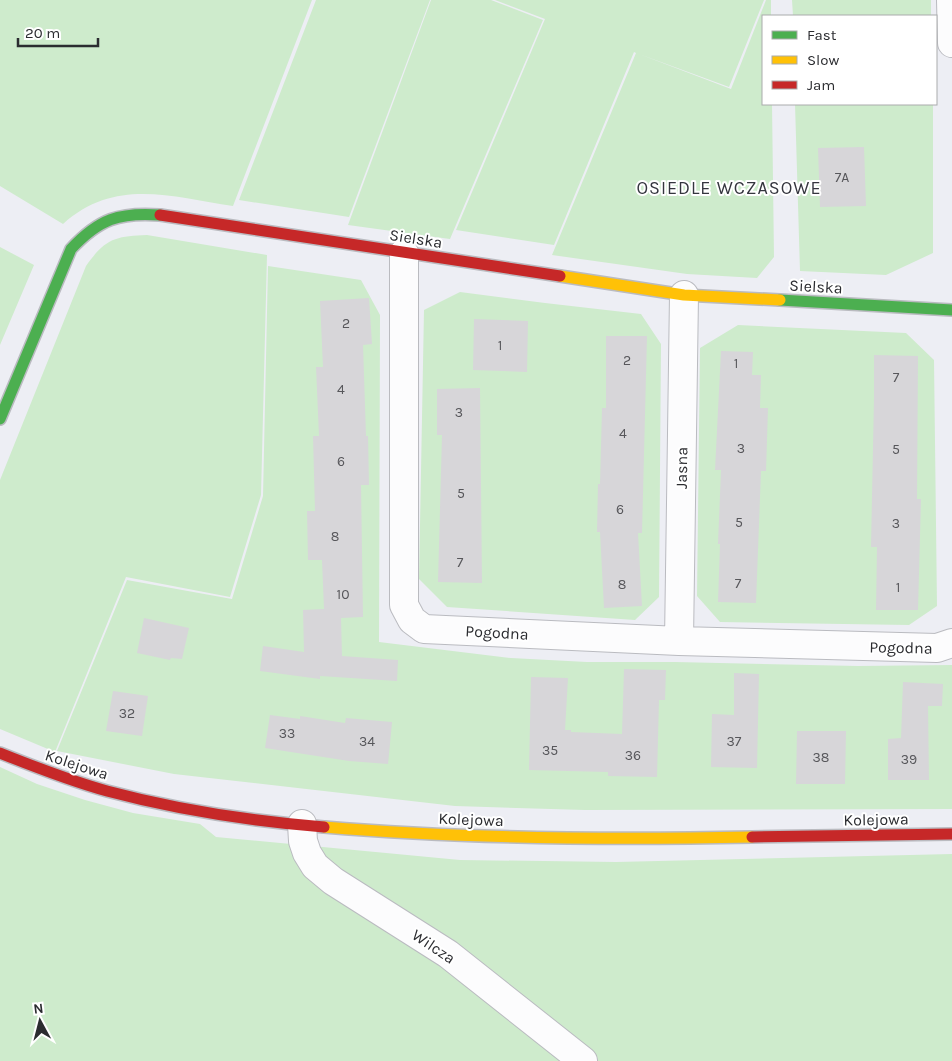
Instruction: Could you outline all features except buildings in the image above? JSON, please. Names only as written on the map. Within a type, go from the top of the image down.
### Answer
[{"type":"street","points":[[951,0],[952,43]]},
{"type":"street","name":"Sielska","points":[[0,419],[72,249],[85,234],[102,221],[122,215],[141,213],[684,295],[952,310]]},
{"type":"street","name":"Pogodna","points":[[404,253],[404,605],[412,620],[424,629],[678,641],[937,648],[952,643]]},
{"type":"street","name":"Jasna","points":[[678,641],[684,295]]},
{"type":"street","name":"Kolejowa","points":[[0,753],[60,777],[122,795],[193,810],[302,824],[401,833],[617,838],[952,834]]},
{"type":"street","name":"Wilcza","points":[[302,824],[303,841],[307,853],[315,866],[333,881],[448,954],[583,1061]]},
{"type":"green space","points":[[0,0],[312,0],[233,206],[166,195],[124,195],[103,200],[83,209],[63,224],[0,186]]},
{"type":"green space","points":[[316,0],[430,0],[349,217],[239,200]]},
{"type":"green space","points":[[431,0],[491,0],[543,20],[450,239],[348,225]]},
{"type":"green space","points":[[495,0],[764,0],[729,87],[639,54],[731,89],[766,0],[771,0],[771,15],[762,15],[762,105],[772,105],[774,257],[757,278],[687,274],[552,255],[636,53],[634,52],[554,245],[456,230],[545,19]]},
{"type":"green space","points":[[792,0],[931,0],[931,15],[793,15]]},
{"type":"green space","points":[[795,105],[933,105],[933,253],[886,275],[800,271]]},
{"type":"green space","points":[[147,235],[267,255],[261,495],[230,597],[126,577],[55,752],[0,729],[0,480],[86,266],[99,250],[112,241],[127,236]]},
{"type":"green space","points":[[0,247],[34,265],[0,345]]},
{"type":"green space","points":[[268,266],[361,280],[380,315],[379,642],[511,658],[587,662],[858,666],[952,665],[952,809],[585,810],[455,806],[174,774],[57,751],[127,580],[232,599],[263,496]]},
{"type":"green space","points":[[460,292],[641,314],[661,344],[659,597],[635,620],[447,607],[419,579],[424,310]]},
{"type":"green space","points":[[738,325],[906,333],[934,360],[937,606],[909,625],[720,622],[697,596],[700,348]]},
{"type":"green space","points":[[0,767],[37,784],[85,800],[133,813],[200,824],[216,837],[460,860],[616,862],[952,854],[952,1061],[0,1061]]},
{"type":"traffic: fast","points":[[0,419],[71,249],[91,231],[111,220],[133,215],[160,215]]},
{"type":"traffic: fast","points":[[780,300],[952,310]]},
{"type":"traffic: slow","points":[[560,276],[684,295],[780,300]]},
{"type":"traffic: slow","points":[[324,827],[538,838],[752,837]]},
{"type":"traffic: jam","points":[[160,215],[560,276]]},
{"type":"traffic: jam","points":[[0,753],[80,783],[134,798],[215,814],[269,822],[324,827]]},
{"type":"traffic: jam","points":[[752,837],[952,834]]},
{"type":"district","name":"OSIEDLE WCZASOWE","points":[[729,188]]}]
